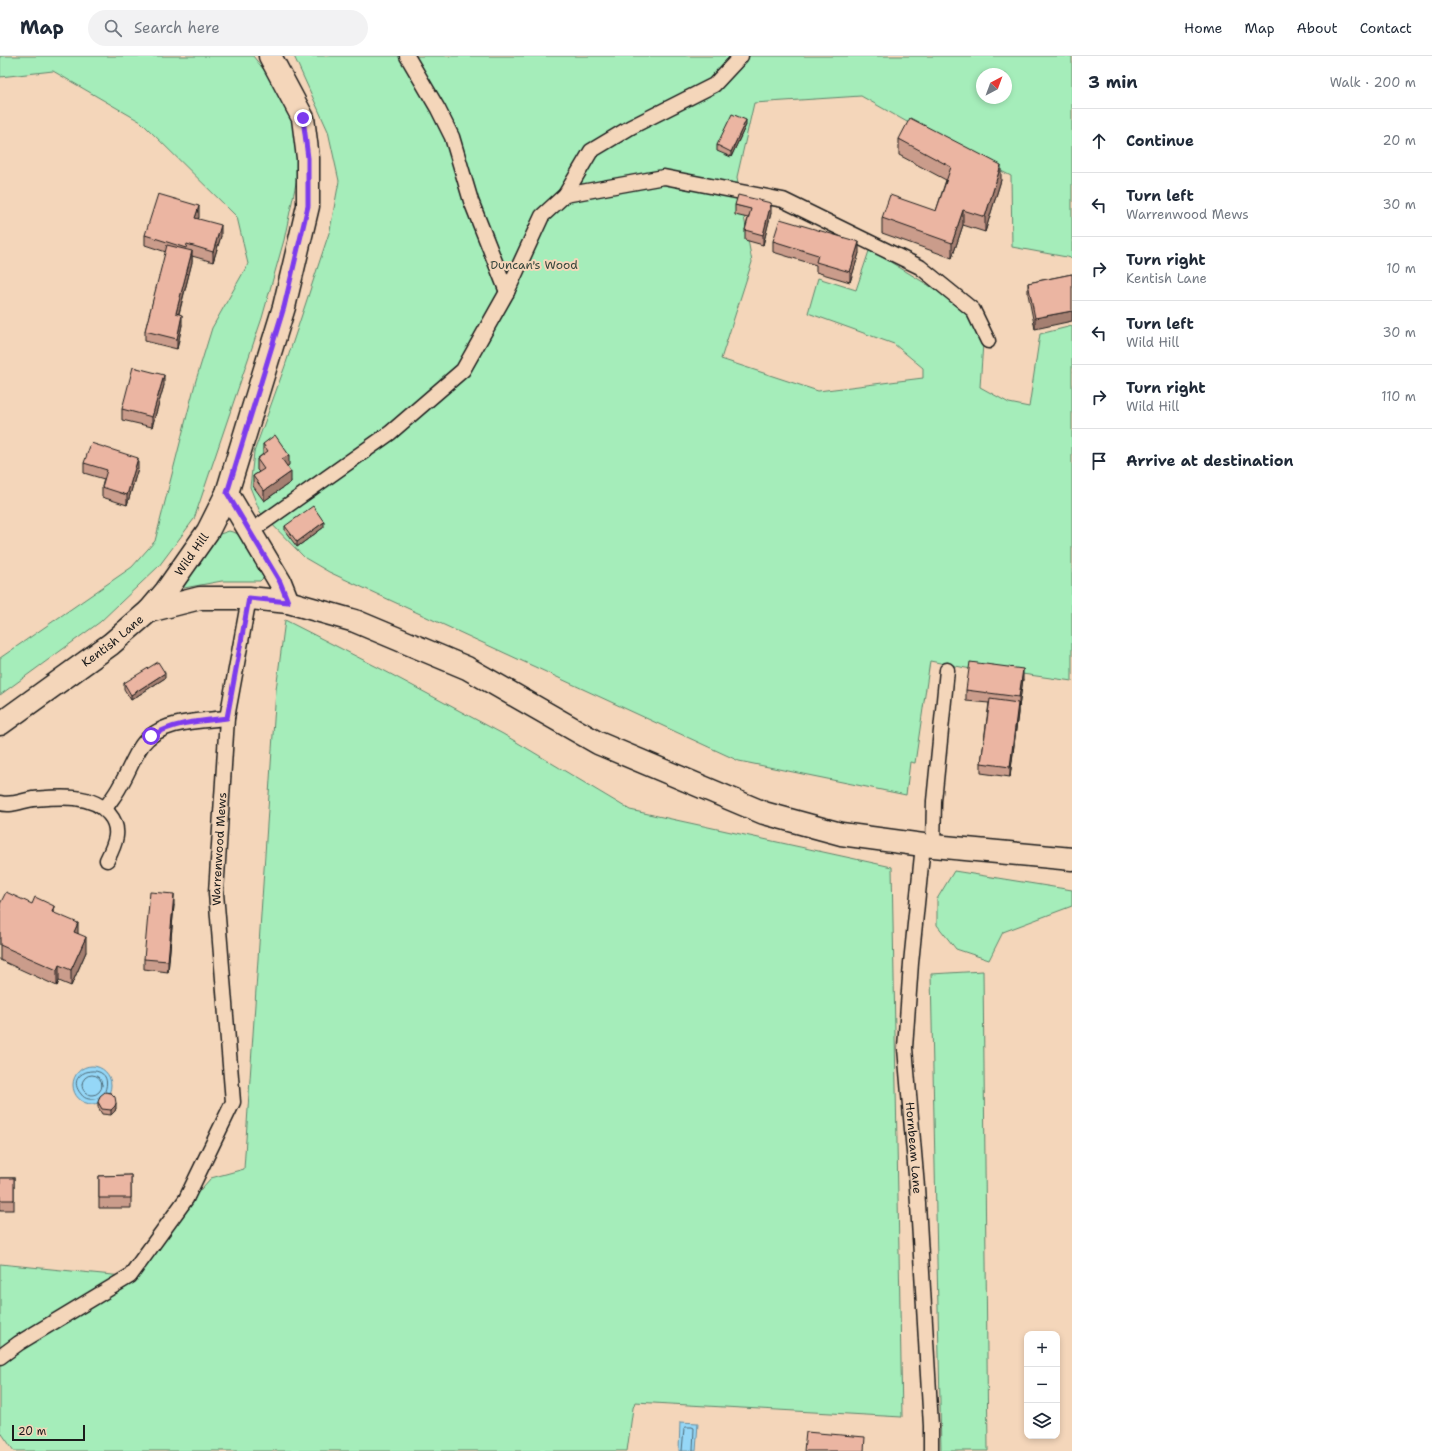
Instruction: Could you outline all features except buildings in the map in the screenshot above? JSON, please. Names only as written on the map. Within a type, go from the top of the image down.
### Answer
[{"type":"main road","name":"Wild Hill","points":[[149,611],[166,591],[208,531],[227,493],[284,307],[308,206],[308,158],[303,118],[270,56]]},
{"type":"main road","points":[[227,493],[280,582],[288,602]]},
{"type":"main road","name":"Kentish Lane","points":[[0,724],[111,644],[149,611],[200,598],[249,598],[288,602],[355,621],[467,668],[598,743],[764,813],[841,834],[928,846],[1072,859]]},
{"type":"lane","points":[[407,56],[438,109],[452,137],[471,202],[507,292]]},
{"type":"lane","points":[[250,532],[390,433],[463,370],[507,292],[542,216],[565,195],[590,151],[631,126],[714,85],[741,56]]},
{"type":"lane","points":[[565,195],[664,177],[783,200],[920,267],[973,310],[988,341]]},
{"type":"lane","name":"Warrenwood Mews","points":[[0,1357],[19,1343],[130,1276],[186,1199],[233,1102],[216,893],[227,718],[249,598]]},
{"type":"lane","name":"Hornbeam Lane","points":[[931,1451],[931,1426],[917,1187],[905,1048],[911,963],[934,801],[947,670]]},
{"type":"lane","points":[[105,809],[120,786],[142,745],[151,736],[163,729],[181,723],[227,718]]},
{"type":"lane","points":[[0,803],[8,805],[32,799],[76,797],[105,809],[115,822],[116,839],[107,860]]},
{"type":"green space","points":[[0,56],[253,56],[275,84],[293,125],[299,169],[284,240],[262,318],[194,519],[159,566],[100,622],[0,695],[0,658],[132,567],[155,541],[196,380],[212,328],[248,264],[237,217],[141,122],[53,71],[0,77]]},
{"type":"green space","name":"Duncan's Wood","points":[[294,56],[1072,56],[1072,258],[1012,247],[1011,176],[923,131],[861,96],[754,103],[737,177],[752,262],[721,359],[818,391],[923,378],[923,368],[894,344],[808,313],[818,278],[856,290],[869,251],[879,255],[964,307],[983,343],[980,387],[1009,403],[1029,407],[1040,334],[1072,326],[1072,681],[972,667],[971,669],[930,661],[915,763],[910,762],[906,795],[739,761],[329,572],[305,558],[260,512],[250,487],[254,452],[285,366],[330,230],[339,181],[328,131]]},
{"type":"green space","points":[[229,531],[242,537],[264,577],[260,581],[222,581],[184,588],[181,586],[217,535]]},
{"type":"green space","points":[[285,620],[503,734],[630,810],[892,867],[902,1417],[635,1402],[627,1451],[14,1451],[0,1431],[0,1264],[123,1276],[211,1178],[244,1169],[276,690]]},
{"type":"green space","points":[[954,871],[1072,890],[1072,906],[1003,932],[989,960],[956,949],[937,925],[937,899]]},
{"type":"green space","points":[[983,971],[988,1451],[941,1451],[931,974]]},
{"type":"water","points":[[92,1066],[102,1069],[108,1075],[111,1085],[108,1095],[102,1101],[92,1104],[82,1101],[76,1095],[73,1085],[76,1075],[82,1069]]},
{"type":"water","points":[[680,1422],[698,1423],[696,1451],[679,1451]]},
{"type":"route","points":[[151,736],[163,729],[181,723],[227,718],[249,598],[288,602],[280,582],[227,493],[284,307],[308,206],[308,158],[303,118]]}]
